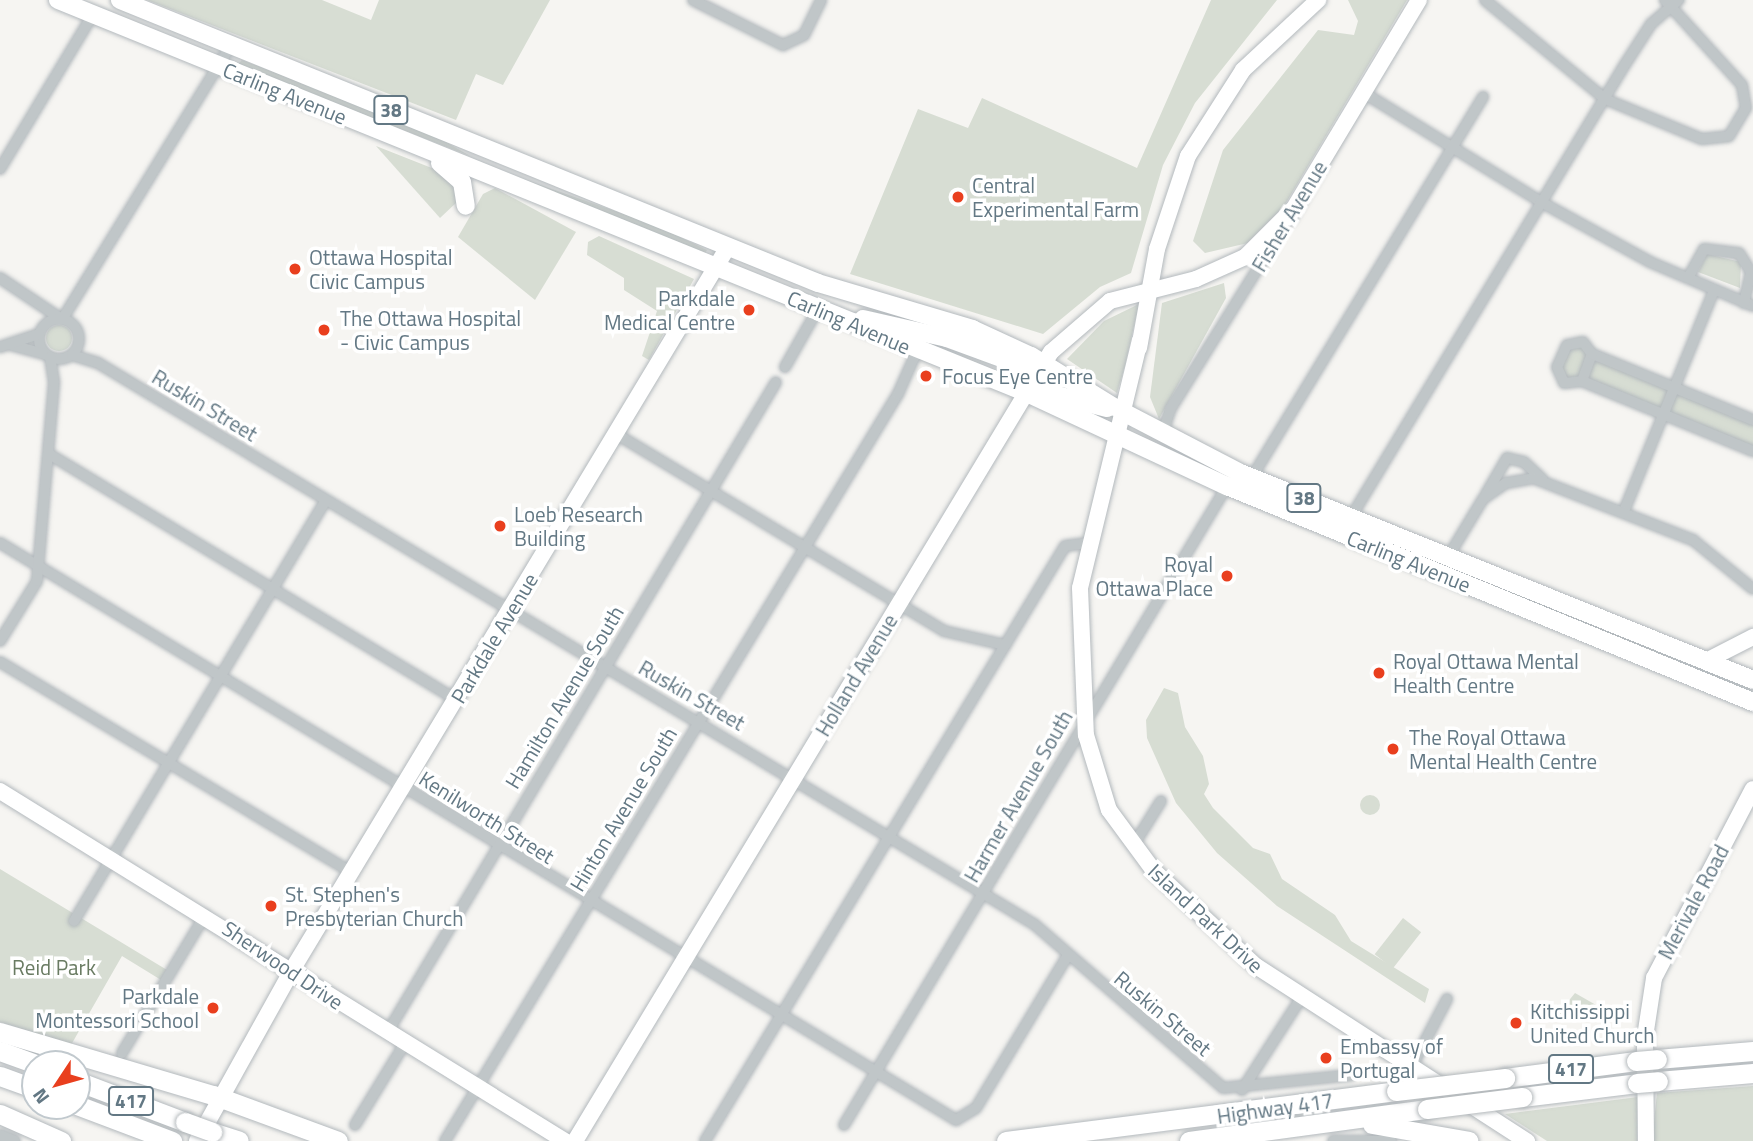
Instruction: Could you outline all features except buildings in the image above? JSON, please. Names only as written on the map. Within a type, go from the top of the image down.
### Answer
[{"type":"highway","points":[[0,1032],[218,1097],[338,1141]]},
{"type":"highway","points":[[0,1051],[21,1059]]},
{"type":"highway","name":"Highway 417","points":[[1006,1141],[1636,1061],[1753,1051]]},
{"type":"highway","name":"417","points":[[1189,1141],[1336,1132],[1427,1109],[1637,1083],[1753,1073]]},
{"type":"highway","points":[[0,1076],[21,1084]]},
{"type":"highway","name":"417","points":[[91,1088],[185,1132],[239,1141]]},
{"type":"highway","name":"417","points":[[91,1110],[172,1141]]},
{"type":"highway","points":[[0,1114],[61,1141]]},
{"type":"highway","points":[[1336,1132],[1469,1141]]},
{"type":"main road","name":"Carling Avenue","points":[[58,0],[917,351],[1025,391],[1227,486],[1330,519],[1351,517],[1753,680]]},
{"type":"main road","name":"Carling Avenue","points":[[120,0],[728,247],[849,293],[972,329],[1044,363],[1162,435],[1252,477],[1330,519],[1753,702]]},
{"type":"main road","name":"Island Park Drive","points":[[1318,0],[1270,39],[1219,103],[1177,180],[1157,249],[1140,340],[1122,412],[1121,435],[1086,544],[1079,626],[1085,720],[1096,780],[1133,846],[1210,927],[1301,998],[1527,1141]]},
{"type":"main road","name":"Fisher Avenue","points":[[1277,238],[1419,0]]},
{"type":"main road","points":[[404,141],[456,173],[466,206]]},
{"type":"main road","name":"Holland Avenue","points":[[1196,279],[1251,253],[1292,209]]},
{"type":"main road","name":"Holland Avenue","points":[[575,1141],[1044,363],[1077,325],[1118,298],[1149,288],[1238,271],[1277,238]]},
{"type":"main road","name":"Parkdale Avenue","points":[[204,1136],[218,1097],[292,970],[618,435],[728,247]]},
{"type":"main road","points":[[1118,298],[1157,249]]},
{"type":"main road","points":[[818,309],[947,338],[1026,367],[1044,363]]},
{"type":"main road","points":[[1025,391],[1122,412]]},
{"type":"main road","points":[[1706,661],[1753,637]]},
{"type":"main road","name":"Merivale Road","points":[[1646,1141],[1645,1037],[1654,978],[1751,791],[1753,773]]},
{"type":"main road","name":"Sherwood Drive","points":[[0,791],[206,914],[387,1033],[565,1141]]},
{"type":"main road","name":"Parkdale Avenue","points":[[185,1132],[218,1097]]},
{"type":"street","points":[[693,0],[783,45],[804,35],[821,0]]},
{"type":"street","points":[[1351,517],[1541,202],[1605,99],[1651,24],[1671,2],[1742,86],[1744,117],[1729,136],[1709,140],[1605,99],[1485,0]]},
{"type":"street","points":[[0,169],[93,14]]},
{"type":"street","points":[[6,346],[40,332],[62,318],[76,302],[220,66],[230,45]]},
{"type":"street","points":[[1364,93],[1541,202],[1688,278],[1748,305],[1751,272],[1739,253],[1704,249],[1688,278]]},
{"type":"street","points":[[1252,477],[1483,97]]},
{"type":"street","name":"Fisher Avenue","points":[[1162,435],[1171,408],[1277,238]]},
{"type":"street","points":[[0,278],[62,318],[78,334]]},
{"type":"street","points":[[1624,511],[1714,290]]},
{"type":"street","points":[[0,641],[39,567],[54,382],[40,332],[36,300]]},
{"type":"street","points":[[54,382],[78,334],[76,302]]},
{"type":"street","points":[[785,368],[818,309]]},
{"type":"street","name":"Ruskin Street","points":[[78,334],[98,363]]},
{"type":"street","points":[[1753,420],[1592,354],[1583,342],[1572,342],[1557,367],[1564,383],[1582,381],[1753,450]]},
{"type":"street","points":[[6,346],[47,355],[69,356]]},
{"type":"street","name":"Hinton Avenue South","points":[[445,1141],[895,397],[917,351]]},
{"type":"street","points":[[1582,381],[1592,354]]},
{"type":"street","name":"Ruskin Street","points":[[69,356],[98,363],[890,835],[1034,924],[1223,1088],[1242,1090],[1351,1075]]},
{"type":"street","name":"Hamilton Avenue South","points":[[387,1033],[776,382]]},
{"type":"street","points":[[618,435],[899,604],[970,642],[1006,645]]},
{"type":"street","points":[[49,454],[456,700]]},
{"type":"street","points":[[1448,557],[1507,458],[1528,464],[1542,479]]},
{"type":"street","points":[[1483,499],[1512,481],[1542,479],[1703,545],[1753,589]]},
{"type":"street","name":"Harmer Avenue South","points":[[844,1125],[1227,486]]},
{"type":"street","points":[[74,921],[326,500]]},
{"type":"street","name":"Kenilworth Street","points":[[0,543],[497,847],[956,1120],[976,1108],[1068,955]]},
{"type":"street","points":[[705,1141],[783,1017],[1067,544],[1086,544]]},
{"type":"street","points":[[0,662],[352,873]]},
{"type":"street","points":[[1133,846],[1161,801]]},
{"type":"street","points":[[122,1053],[206,914]]},
{"type":"street","points":[[1242,1090],[1301,998]]},
{"type":"street","points":[[1411,1068],[1447,999]]},
{"type":"street","points":[[355,1125],[405,1044]]},
{"type":"street","points":[[1336,1132],[1391,1141]]},
{"type":"street","points":[[0,1135],[15,1141]]},
{"type":"green space","points":[[147,0],[322,0],[371,20],[379,0],[550,0],[503,85],[476,74],[456,120]]},
{"type":"green space","points":[[1211,0],[1277,0],[1195,103],[1163,165],[1131,273],[1100,287],[1043,334],[850,274],[918,109],[968,128],[982,98],[1137,168]]},
{"type":"green space","points":[[1348,0],[1407,0],[1271,228],[1248,243],[1205,253],[1193,241],[1223,150],[1318,30],[1354,35],[1358,21]]},
{"type":"green space","points":[[242,60],[429,132],[470,156],[237,65]]},
{"type":"green space","points":[[376,146],[447,174],[456,182],[457,202],[440,218]]},
{"type":"green space","points":[[497,170],[655,225],[707,250],[704,255]]},
{"type":"green space","points":[[495,188],[576,232],[535,300],[458,237],[483,194]]},
{"type":"green space","points":[[599,236],[694,279],[649,360],[642,356],[657,311],[624,290],[624,278],[587,255],[588,242]]},
{"type":"green space","points":[[1707,254],[1741,262],[1740,288],[1698,272]]},
{"type":"green space","points":[[1224,283],[1226,298],[1159,419],[1150,397],[1162,303]]},
{"type":"green space","points":[[1139,304],[1117,393],[1067,359],[1104,321]]},
{"type":"green space","points":[[59,325],[69,328],[72,338],[69,348],[59,351],[49,348],[46,338],[49,328]]},
{"type":"green space","points":[[1581,347],[1753,423],[1753,449],[1566,378],[1561,369],[1569,349]]},
{"type":"green space","points":[[1164,688],[1178,693],[1185,727],[1203,756],[1209,784],[1204,794],[1213,808],[1253,848],[1270,854],[1282,879],[1335,915],[1351,941],[1429,989],[1425,1003],[1277,906],[1217,853],[1176,803],[1147,738],[1146,720]]},
{"type":"green space","points":[[1366,795],[1374,795],[1380,805],[1374,815],[1366,815],[1360,809],[1360,801]]},
{"type":"green space","name":"Reid Park","points":[[0,869],[172,973],[166,983],[122,956],[71,1045],[0,1022]]},
{"type":"green space","points":[[1403,918],[1421,932],[1393,968],[1375,954]]},
{"type":"green space","points":[[1575,993],[1596,1005],[1590,1021],[1558,1014]]},
{"type":"green space","points":[[1753,1086],[1753,1141],[1652,1141],[1657,1093]]},
{"type":"green space","points":[[1638,1097],[1637,1141],[1547,1141],[1505,1114]]},
{"type":"place","name":"Central Experimental Farm","points":[[958,197]]},
{"type":"place","name":"Ottawa Hospital Civic Campus","points":[[295,269]]},
{"type":"place","name":"Parkdale Medical Centre","points":[[749,310]]},
{"type":"place","name":"The Ottawa Hospital - Civic Campus","points":[[324,330]]},
{"type":"place","name":"Focus Eye Centre","points":[[926,376]]},
{"type":"place","name":"Loeb Research Building","points":[[500,526]]},
{"type":"place","name":"Royal Ottawa Place","points":[[1227,576]]},
{"type":"place","name":"Royal Ottawa Mental Health Centre","points":[[1379,673]]},
{"type":"place","name":"The Royal Ottawa Mental Health Centre","points":[[1393,749]]},
{"type":"place","name":"St. Stephen's Presbyterian Church","points":[[271,906]]},
{"type":"place","name":"Parkdale Montessori School","points":[[213,1008]]},
{"type":"place","name":"Kitchissippi United Church","points":[[1516,1023]]},
{"type":"place","name":"Embassy of Portugal","points":[[1326,1058]]}]
